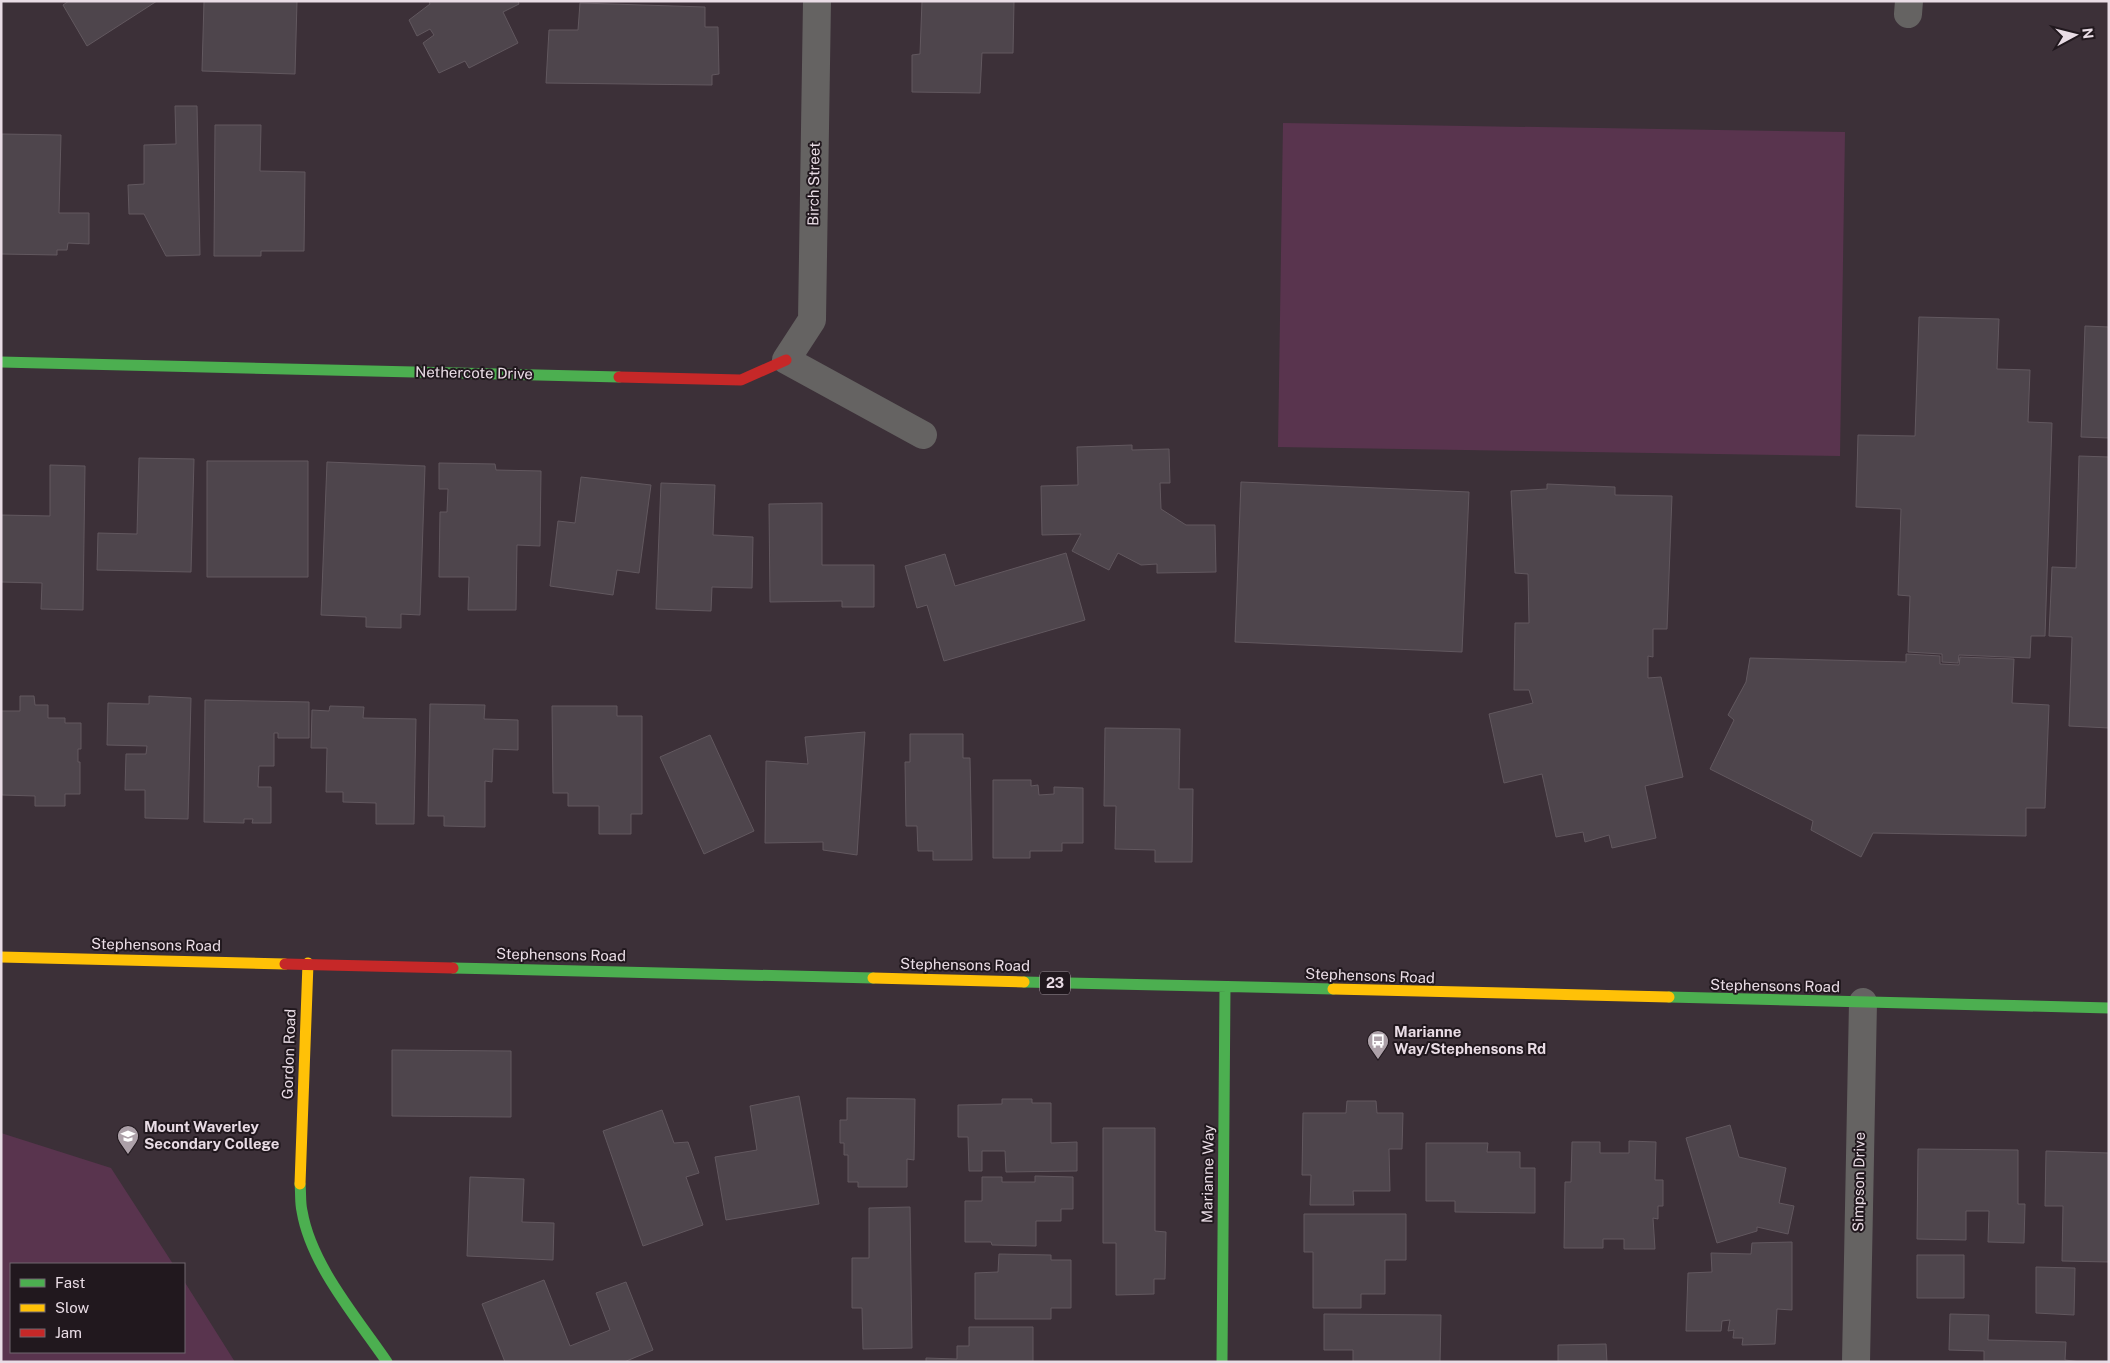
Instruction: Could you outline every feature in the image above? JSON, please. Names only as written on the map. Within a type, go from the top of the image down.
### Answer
[{"type":"main road","name":"Nethercote Drive","points":[[1,362],[741,380],[786,360]]},
{"type":"main road","name":"Stephensons Road","points":[[1,957],[2109,1008]]},
{"type":"main road","name":"Gordon Road","points":[[308,963],[299,1172],[302,1212],[312,1244],[328,1275],[387,1362]]},
{"type":"main road","name":"Marianne Way","points":[[1222,1362],[1225,987]]},
{"type":"street","name":"Birch Street","points":[[786,360],[812,320],[817,1]]},
{"type":"street","points":[[786,360],[923,435]]},
{"type":"street","name":"Simpson Drive","points":[[1856,1362],[1863,1002]]},
{"type":"shaded area","points":[[1283,123],[1845,132],[1840,456],[1278,447]]},
{"type":"shaded area","points":[[1,1133],[111,1168],[172,1263],[10,1263],[10,1353],[185,1353],[185,1283],[235,1362],[1,1362]]},
{"type":"building","points":[[69,1],[157,1],[87,46],[63,5]]},
{"type":"building","points":[[204,1],[297,1],[295,74],[202,71]]},
{"type":"building","points":[[429,1],[518,1],[519,4],[503,12],[518,43],[469,68],[465,61],[439,73],[423,43],[434,35],[430,29],[417,36],[409,20],[430,4]]},
{"type":"building","points":[[922,1],[1014,1],[1013,53],[982,53],[980,93],[912,92],[912,55],[920,54]]},
{"type":"building","points":[[580,3],[705,7],[705,27],[718,27],[719,74],[712,75],[712,85],[546,83],[549,30],[578,30]]},
{"type":"building","points":[[175,106],[197,106],[200,255],[166,256],[144,214],[129,214],[128,185],[144,184],[144,145],[176,144]]},
{"type":"building","points":[[215,125],[261,125],[260,171],[305,172],[304,251],[261,251],[261,256],[214,256]]},
{"type":"building","points":[[2,134],[61,135],[59,213],[89,213],[89,244],[68,243],[67,250],[57,250],[57,255],[1,254]]},
{"type":"building","points":[[1919,317],[1999,319],[1997,369],[2030,370],[2028,422],[2052,423],[2045,636],[2031,636],[2030,658],[1959,655],[1958,663],[1942,662],[1942,654],[1908,652],[1910,596],[1898,595],[1901,509],[1856,507],[1858,435],[1915,436]]},
{"type":"building","points":[[2085,326],[2109,327],[2109,438],[2081,437]]},
{"type":"building","points":[[1132,445],[1132,450],[1169,449],[1170,483],[1160,483],[1161,509],[1186,525],[1215,525],[1216,572],[1157,573],[1157,564],[1141,565],[1118,553],[1109,570],[1072,551],[1081,534],[1042,535],[1041,486],[1078,485],[1077,447]]},
{"type":"building","points":[[2079,456],[2109,457],[2109,728],[2069,726],[2072,637],[2049,636],[2052,567],[2076,568]]},
{"type":"building","points":[[139,458],[194,459],[191,572],[97,570],[98,533],[137,534]]},
{"type":"building","points":[[207,461],[308,461],[308,577],[207,577]]},
{"type":"building","points":[[327,462],[425,466],[420,615],[401,614],[401,628],[366,627],[366,617],[321,615]]},
{"type":"building","points":[[439,463],[495,464],[496,470],[541,471],[540,546],[517,545],[516,610],[468,610],[469,577],[439,577],[440,512],[447,512],[448,489],[439,489]]},
{"type":"building","points":[[50,465],[85,466],[83,610],[41,609],[42,583],[1,582],[1,515],[50,516]]},
{"type":"building","points":[[581,477],[651,485],[639,573],[617,570],[613,595],[550,586],[558,521],[575,523]]},
{"type":"building","points":[[1241,482],[1469,492],[1462,652],[1235,642]]},
{"type":"building","points":[[661,483],[715,485],[713,535],[753,537],[752,588],[712,587],[711,611],[656,609]]},
{"type":"building","points":[[1547,484],[1615,487],[1615,495],[1672,496],[1667,629],[1653,629],[1653,657],[1648,656],[1648,678],[1661,677],[1683,777],[1645,786],[1656,838],[1612,848],[1609,835],[1585,842],[1583,832],[1556,837],[1542,774],[1504,783],[1489,714],[1533,703],[1529,690],[1514,690],[1515,623],[1529,623],[1528,574],[1515,573],[1511,491],[1547,489]]},
{"type":"building","points":[[822,503],[822,565],[874,565],[874,607],[842,607],[842,601],[770,602],[769,504]]},
{"type":"building","points":[[1066,553],[1085,620],[944,661],[927,605],[917,608],[905,566],[945,554],[955,586]]},
{"type":"building","points":[[1906,654],[1940,656],[1940,664],[1959,665],[1960,657],[2014,659],[2012,703],[2049,705],[2045,808],[2026,808],[2026,836],[1873,833],[1861,857],[1811,830],[1813,821],[1710,769],[1734,720],[1728,715],[1746,682],[1750,658],[1906,662]]},
{"type":"building","points":[[20,696],[34,696],[35,705],[48,705],[48,718],[65,718],[65,723],[81,723],[81,749],[78,749],[80,794],[65,794],[65,806],[35,806],[35,796],[2,795],[1,711],[20,711]]},
{"type":"building","points":[[149,696],[191,698],[188,819],[145,818],[145,790],[125,790],[126,754],[146,754],[147,746],[107,745],[108,703],[149,704]]},
{"type":"building","points":[[205,700],[309,702],[309,738],[278,738],[278,733],[274,733],[274,766],[259,766],[258,787],[271,787],[271,823],[252,823],[253,819],[244,819],[244,823],[204,822]]},
{"type":"building","points":[[430,704],[485,705],[484,719],[518,720],[518,750],[493,749],[492,782],[485,781],[485,827],[444,826],[444,816],[428,816]]},
{"type":"building","points":[[330,706],[364,707],[363,718],[416,719],[414,824],[376,824],[376,803],[343,802],[343,792],[326,792],[327,748],[311,748],[312,710],[329,711]]},
{"type":"building","points":[[552,706],[617,706],[617,716],[642,716],[642,814],[631,814],[631,834],[599,834],[599,806],[568,806],[568,793],[553,793]]},
{"type":"building","points":[[1105,728],[1180,729],[1179,789],[1193,789],[1192,862],[1155,862],[1155,850],[1115,849],[1116,806],[1104,806]]},
{"type":"building","points":[[865,732],[857,855],[823,850],[823,842],[765,843],[766,761],[808,764],[805,737]]},
{"type":"building","points":[[910,734],[963,734],[963,758],[970,758],[972,860],[933,860],[933,851],[918,851],[917,826],[906,826],[905,762],[910,762]]},
{"type":"building","points":[[710,735],[754,831],[704,854],[660,757]]},
{"type":"building","points":[[993,780],[1031,780],[1031,786],[1038,785],[1039,795],[1054,794],[1054,787],[1083,788],[1083,843],[1062,843],[1062,851],[1030,851],[1030,858],[993,858]]},
{"type":"building","points":[[392,1050],[511,1051],[511,1117],[392,1116]]},
{"type":"building","points":[[799,1096],[819,1204],[726,1220],[715,1157],[757,1150],[750,1106]]},
{"type":"building","points":[[847,1098],[915,1099],[914,1160],[907,1159],[907,1187],[858,1187],[858,1182],[848,1182],[848,1155],[844,1155],[844,1143],[840,1143],[840,1120],[847,1120]]},
{"type":"building","points":[[1002,1099],[1032,1099],[1032,1103],[1051,1103],[1051,1143],[1077,1142],[1077,1171],[1006,1172],[1005,1151],[982,1151],[982,1171],[969,1171],[968,1137],[958,1137],[958,1105],[1002,1104]]},
{"type":"building","points":[[1347,1101],[1376,1101],[1377,1113],[1403,1113],[1402,1149],[1389,1149],[1390,1191],[1353,1191],[1354,1205],[1310,1205],[1311,1175],[1302,1175],[1303,1113],[1346,1113]]},
{"type":"building","points":[[662,1110],[674,1143],[688,1142],[699,1173],[686,1177],[703,1225],[643,1246],[603,1131]]},
{"type":"building","points":[[1730,1125],[1739,1157],[1786,1168],[1779,1203],[1794,1206],[1788,1234],[1757,1227],[1757,1231],[1717,1243],[1686,1138]]},
{"type":"building","points":[[1103,1128],[1155,1128],[1155,1231],[1166,1232],[1165,1279],[1154,1279],[1154,1294],[1116,1295],[1116,1243],[1103,1243]]},
{"type":"building","points":[[1629,1141],[1656,1142],[1655,1180],[1663,1180],[1663,1206],[1658,1206],[1658,1219],[1653,1218],[1655,1249],[1624,1249],[1624,1239],[1603,1239],[1603,1248],[1564,1248],[1565,1182],[1571,1182],[1572,1142],[1600,1142],[1600,1153],[1629,1153]]},
{"type":"building","points":[[1426,1143],[1488,1143],[1487,1152],[1520,1152],[1520,1168],[1535,1168],[1535,1213],[1455,1212],[1455,1201],[1426,1201]]},
{"type":"building","points":[[1918,1149],[2018,1150],[2018,1204],[2025,1204],[2024,1243],[1988,1242],[1989,1211],[1966,1211],[1966,1240],[1917,1239]]},
{"type":"building","points":[[2046,1151],[2109,1153],[2109,1262],[2062,1261],[2063,1206],[2045,1206]]},
{"type":"building","points":[[1035,1176],[1073,1177],[1073,1209],[1061,1209],[1061,1221],[1036,1221],[1036,1246],[965,1242],[965,1201],[982,1201],[982,1177],[1002,1177],[1002,1182],[1035,1182]]},
{"type":"building","points":[[470,1177],[524,1179],[522,1222],[554,1223],[553,1260],[467,1256]]},
{"type":"building","points":[[910,1207],[912,1348],[863,1349],[862,1308],[852,1308],[852,1258],[869,1258],[869,1208]]},
{"type":"building","points":[[1304,1214],[1406,1214],[1406,1260],[1385,1260],[1385,1294],[1361,1294],[1361,1308],[1313,1308],[1313,1252],[1304,1252]]},
{"type":"building","points":[[1792,1242],[1792,1310],[1777,1309],[1775,1344],[1742,1345],[1743,1338],[1733,1338],[1734,1330],[1728,1331],[1730,1320],[1722,1321],[1721,1331],[1686,1331],[1688,1273],[1712,1272],[1711,1253],[1751,1254],[1752,1243]]},
{"type":"building","points":[[999,1254],[1051,1255],[1051,1260],[1071,1260],[1071,1308],[1051,1308],[1051,1319],[975,1319],[975,1273],[998,1272]]},
{"type":"building","points":[[1917,1255],[1964,1255],[1964,1298],[1917,1298]]},
{"type":"building","points":[[2036,1267],[2075,1268],[2074,1315],[2036,1313]]},
{"type":"building","points":[[544,1280],[570,1346],[610,1330],[596,1293],[626,1282],[653,1350],[624,1362],[505,1362],[482,1304]]},
{"type":"building","points":[[1324,1314],[1441,1315],[1440,1362],[1353,1362],[1353,1350],[1324,1350]]},
{"type":"building","points":[[1950,1314],[1989,1315],[1988,1340],[2066,1342],[2065,1360],[2081,1362],[1984,1362],[1984,1351],[1949,1350]]},
{"type":"building","points":[[969,1327],[1033,1327],[1033,1362],[926,1362],[926,1358],[957,1359],[957,1346],[969,1346]]},
{"type":"building","points":[[1606,1344],[1607,1362],[1558,1362],[1558,1345]]},
{"type":"traffic: fast","points":[[1,362],[619,377]]},
{"type":"traffic: fast","points":[[453,968],[873,978]]},
{"type":"traffic: fast","points":[[1024,982],[1333,989]]},
{"type":"traffic: fast","points":[[1222,1362],[1225,987]]},
{"type":"traffic: fast","points":[[1669,997],[2109,1008]]},
{"type":"traffic: fast","points":[[300,1184],[302,1211],[315,1251],[349,1309],[387,1362]]},
{"type":"traffic: slow","points":[[1,957],[285,964]]},
{"type":"traffic: slow","points":[[300,1184],[308,963]]},
{"type":"traffic: slow","points":[[873,978],[1024,982]]},
{"type":"traffic: slow","points":[[1333,989],[1669,997]]},
{"type":"traffic: jam","points":[[619,377],[741,380],[786,360]]},
{"type":"traffic: jam","points":[[285,964],[453,968]]},
{"type":"place","name":"Marianne Way/Stephensons Rd","points":[[1378,1060]]},
{"type":"place","name":"Mount Waverley Secondary College","points":[[128,1155]]}]
